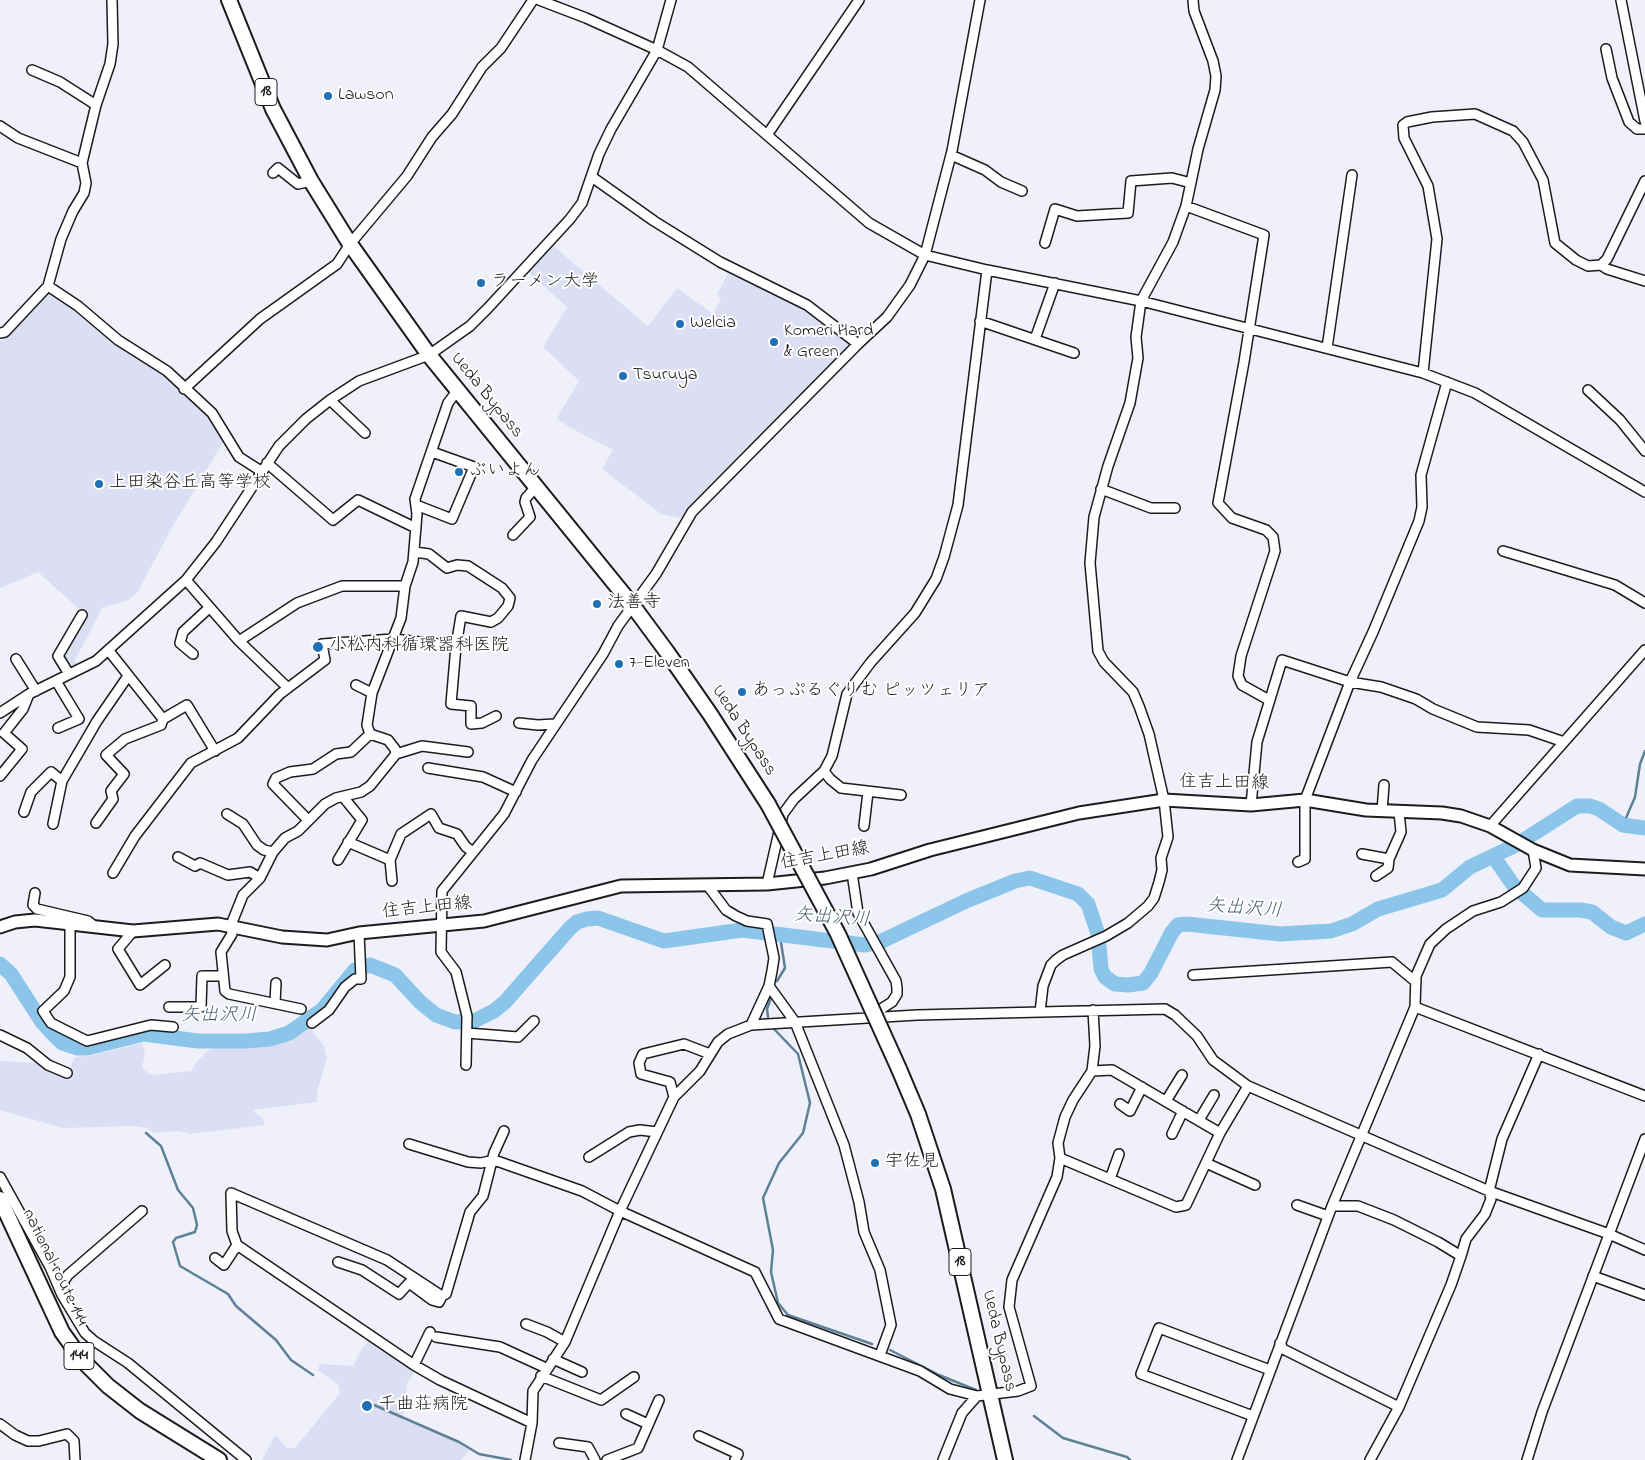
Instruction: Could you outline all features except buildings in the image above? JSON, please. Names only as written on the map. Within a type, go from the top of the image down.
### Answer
[{"type":"highway","name":"Ueda Bypass","points":[[229,0],[274,109],[311,181],[350,244],[429,355],[633,606],[710,714],[768,804],[838,934],[918,1114],[943,1189],[984,1395],[1005,1460]]},
{"type":"highway","name":"national route 144","points":[[0,1199],[62,1332],[82,1360],[108,1386],[140,1410],[219,1460]]},
{"type":"main road","name":"住吉上田線","points":[[0,927],[25,920],[133,931],[218,924],[231,925],[282,937],[327,940],[360,933],[484,921],[621,886],[767,884],[852,873],[930,850],[1079,813],[1164,800],[1251,805],[1305,800],[1382,811],[1442,813],[1462,816],[1490,826],[1529,848],[1570,865],[1645,869]]},
{"type":"street","points":[[0,333],[5,332],[48,286],[61,239],[72,211],[84,193],[86,183],[82,163],[96,105],[110,64],[113,44],[112,0]]},
{"type":"street","points":[[184,389],[260,319],[337,264],[350,244],[407,176],[432,137],[452,114],[482,67],[501,48],[534,0]]},
{"type":"street","points":[[538,0],[657,50],[688,67],[869,223],[925,254],[987,270],[1141,301],[1423,373],[1475,393],[1645,492]]},
{"type":"street","points":[[0,714],[32,692],[56,681],[109,651],[186,580],[216,542],[261,471],[290,434],[330,400],[359,381],[429,355],[470,326],[570,219],[582,203],[599,154],[611,129],[657,50],[670,0]]},
{"type":"street","points":[[768,135],[859,0]]},
{"type":"street","points":[[466,1065],[467,1016],[456,972],[441,952],[442,891],[472,851],[504,814],[532,760],[554,724],[587,679],[618,626],[633,606],[692,512],[887,317],[910,285],[925,254],[951,155],[967,80],[980,0]]},
{"type":"street","points":[[1040,1012],[1040,998],[1051,966],[1063,955],[1106,936],[1139,915],[1154,898],[1162,870],[1161,858],[1168,837],[1164,800],[1148,734],[1136,699],[1133,692],[1104,662],[1098,651],[1090,562],[1094,517],[1101,489],[1130,403],[1138,358],[1136,337],[1141,301],[1173,242],[1186,206],[1215,90],[1216,76],[1192,0]]},
{"type":"street","points":[[1620,0],[1645,121]]},
{"type":"street","points":[[1606,49],[1612,78],[1629,122],[1637,129],[1645,129]]},
{"type":"street","points":[[32,70],[60,82],[96,105]]},
{"type":"street","points":[[1423,373],[1437,240],[1428,186],[1404,138],[1403,125],[1407,122],[1432,116],[1475,114],[1513,131],[1523,142],[1543,180],[1555,243],[1576,260],[1588,266],[1601,264],[1607,258],[1645,181]]},
{"type":"street","points":[[0,126],[18,138],[82,163]]},
{"type":"street","points":[[951,155],[985,170],[1001,182],[1022,191]]},
{"type":"street","points":[[273,173],[278,168],[298,184],[311,181]]},
{"type":"street","points":[[1326,348],[1352,175]]},
{"type":"street","points":[[592,177],[654,221],[720,262],[808,305],[858,344]]},
{"type":"street","points":[[1045,243],[1055,209],[1077,216],[1128,213],[1131,181],[1172,178],[1191,182]]},
{"type":"street","points":[[1186,206],[1264,235],[1244,362],[1218,503],[1232,518],[1266,530],[1273,537],[1275,551],[1241,656],[1238,676],[1242,685],[1269,700]]},
{"type":"street","points":[[1601,264],[1607,269],[1645,281]]},
{"type":"street","points":[[767,884],[783,814],[798,794],[824,772],[832,756],[847,694],[871,662],[915,614],[936,579],[944,557],[958,505],[987,270]]},
{"type":"street","points":[[1035,339],[1055,283]]},
{"type":"street","points":[[48,286],[78,306],[118,340],[167,371],[184,389],[212,413],[239,456],[261,471]]},
{"type":"street","points":[[980,321],[1074,353]]},
{"type":"street","points":[[1298,862],[1305,859],[1305,800],[1350,682],[1374,632],[1419,521],[1422,507],[1421,476],[1447,382]]},
{"type":"street","points":[[1588,390],[1620,420],[1645,451]]},
{"type":"street","points":[[370,734],[367,725],[372,693],[401,618],[405,586],[415,552],[415,500],[448,403],[458,391]]},
{"type":"street","points":[[330,400],[365,433]]},
{"type":"street","points":[[416,505],[452,519],[474,467],[432,452]]},
{"type":"street","points":[[267,463],[333,520],[358,500],[416,528]]},
{"type":"street","points":[[513,536],[530,517],[525,502],[526,498],[536,488]]},
{"type":"street","points":[[1101,489],[1151,508],[1175,508]]},
{"type":"street","points":[[1502,551],[1615,585],[1645,603]]},
{"type":"street","points":[[415,552],[429,554],[446,568],[457,565],[468,566],[502,588],[510,598],[508,606],[498,618],[491,622],[461,616],[456,646],[451,704],[471,706],[471,724],[482,723],[496,716]]},
{"type":"street","points":[[186,580],[239,641],[288,688]]},
{"type":"street","points":[[239,641],[297,603],[342,586],[405,586]]},
{"type":"street","points":[[193,654],[180,642],[183,632],[210,608]]},
{"type":"street","points":[[69,674],[58,656],[82,615]]},
{"type":"street","points":[[114,873],[135,836],[172,785],[191,763],[238,738],[288,688],[324,660],[322,644],[393,639],[456,646]]},
{"type":"street","points":[[1490,826],[1645,650]]},
{"type":"street","points":[[109,651],[163,719]]},
{"type":"street","points":[[16,659],[32,692]]},
{"type":"street","points":[[1251,805],[1257,742],[1282,660],[1350,682],[1381,687],[1416,699],[1433,709],[1477,727],[1497,730],[1529,730],[1564,742]]},
{"type":"street","points":[[53,824],[62,781],[97,721],[128,676]]},
{"type":"street","points":[[56,681],[79,719],[58,728]]},
{"type":"street","points":[[356,685],[372,693]]},
{"type":"street","points":[[0,776],[22,749],[4,733],[24,709],[32,692]]},
{"type":"street","points":[[96,823],[113,799],[111,791],[124,774],[106,755],[125,739],[160,725],[163,719],[187,705],[215,751]]},
{"type":"street","points":[[519,723],[554,724]]},
{"type":"street","points":[[370,734],[388,740],[395,749],[396,754]]},
{"type":"street","points":[[308,820],[273,784],[276,778],[290,772],[313,769],[336,754],[351,752],[370,734]]},
{"type":"street","points":[[301,1009],[230,994],[225,991],[220,952],[232,934],[231,925],[243,895],[260,878],[272,852],[325,804],[336,798],[344,798],[361,792],[370,786],[396,754],[422,746],[468,752]]},
{"type":"street","points":[[428,768],[483,777],[516,792]]},
{"type":"street","points":[[24,812],[31,792],[51,772],[62,781]]},
{"type":"street","points":[[824,772],[830,780],[841,788],[901,795]]},
{"type":"street","points":[[1382,811],[1384,785]]},
{"type":"street","points":[[864,826],[868,792]]},
{"type":"street","points":[[338,860],[362,820],[344,798]]},
{"type":"street","points":[[1376,876],[1388,868],[1389,859],[1402,832],[1399,812]]},
{"type":"street","points":[[228,814],[243,824],[257,845],[264,850],[272,852]]},
{"type":"street","points":[[392,880],[390,860],[401,834],[431,814],[439,828],[457,834],[466,847],[472,851]]},
{"type":"street","points":[[348,842],[390,860]]},
{"type":"street","points":[[1237,1460],[1328,1216],[1415,1007],[1416,976],[1430,944],[1446,928],[1473,911],[1502,902],[1520,890],[1536,868],[1529,848]]},
{"type":"street","points":[[1362,854],[1389,859]]},
{"type":"street","points":[[178,857],[195,866],[200,863],[228,875],[250,872],[260,878]]},
{"type":"street","points":[[852,873],[858,913],[896,981],[897,994],[892,1002],[864,1020]]},
{"type":"street","points":[[708,886],[726,910],[747,921],[767,924],[774,958],[769,986],[751,1025]]},
{"type":"street","points":[[35,893],[34,908],[61,918],[65,923],[70,977],[64,992],[43,1011],[51,1023],[87,1041],[151,1025],[173,1027]]},
{"type":"street","points":[[46,912],[88,921],[93,926]]},
{"type":"street","points":[[133,931],[118,949],[140,985],[165,964]]},
{"type":"street","points":[[312,1023],[330,1010],[345,987],[354,979],[361,979],[360,933]]},
{"type":"street","points":[[1193,975],[1392,962],[1416,982]]},
{"type":"street","points":[[169,1007],[201,1007],[202,976],[222,976]]},
{"type":"street","points":[[275,1003],[276,983]]},
{"type":"street","points":[[769,986],[795,1022],[844,1145],[859,1202],[864,1232],[880,1270],[891,1325],[880,1356]]},
{"type":"street","points":[[1415,1007],[1645,1096]]},
{"type":"street","points":[[525,1460],[532,1423],[533,1391],[565,1342],[620,1211],[674,1097],[700,1071],[710,1054],[728,1034],[751,1025],[864,1020],[917,1015],[1155,1008],[1170,1011],[1198,1036],[1213,1060],[1248,1086],[1489,1191],[1609,1234],[1645,1250]]},
{"type":"street","points":[[409,1144],[468,1162],[481,1163],[494,1160],[582,1191],[620,1211],[755,1272],[778,1319],[920,1371],[950,1389],[984,1395],[1018,1391],[1030,1386],[1009,1306],[1012,1280],[1057,1176],[1060,1158],[1058,1143],[1065,1117],[1072,1100],[1092,1071],[1095,1046],[1093,1010]]},
{"type":"street","points":[[467,1032],[518,1037],[534,1021]]},
{"type":"street","points":[[0,1035],[27,1048],[48,1066],[67,1073]]},
{"type":"street","points":[[674,1097],[670,1082],[641,1074],[639,1063],[644,1054],[684,1044],[710,1054]]},
{"type":"street","points":[[1370,1460],[1399,1407],[1451,1285],[1466,1239],[1485,1214],[1491,1199],[1489,1191],[1502,1138],[1539,1054]]},
{"type":"street","points":[[1092,1071],[1112,1070],[1220,1133]]},
{"type":"street","points":[[1166,1101],[1182,1075]]},
{"type":"street","points":[[1060,1158],[1176,1207],[1186,1205],[1220,1133],[1248,1086]]},
{"type":"street","points":[[1120,1104],[1130,1110],[1142,1087]]},
{"type":"street","points":[[1199,1120],[1214,1095]]},
{"type":"street","points":[[1172,1134],[1183,1111]]},
{"type":"street","points":[[589,1157],[629,1132],[640,1130],[657,1132]]},
{"type":"street","points":[[338,1262],[362,1270],[399,1294],[409,1283],[432,1300],[439,1302],[442,1296],[446,1294],[470,1212],[483,1196],[494,1160],[494,1153],[504,1131]]},
{"type":"street","points":[[1527,1460],[1542,1412],[1645,1139]]},
{"type":"street","points":[[1110,1179],[1119,1154]]},
{"type":"street","points":[[1206,1163],[1255,1185]]},
{"type":"street","points":[[0,1177],[50,1267],[65,1300],[81,1327],[94,1342],[128,1363],[246,1460]]},
{"type":"street","points":[[442,1296],[387,1260],[231,1193],[232,1232],[237,1245],[414,1365],[448,1384],[532,1423]]},
{"type":"street","points":[[1297,1205],[1328,1216]]},
{"type":"street","points":[[1332,1206],[1358,1206],[1394,1220],[1461,1256]]},
{"type":"street","points":[[65,1300],[64,1285],[68,1275],[142,1212]]},
{"type":"street","points":[[215,1258],[224,1265],[237,1245]]},
{"type":"street","points":[[1593,1276],[1645,1295]]},
{"type":"street","points":[[526,1324],[547,1332],[565,1342]]},
{"type":"street","points":[[1253,1416],[1141,1374],[1159,1328],[1270,1370]]},
{"type":"street","points":[[414,1365],[433,1334],[500,1347],[544,1372],[602,1400],[634,1376]]},
{"type":"street","points":[[1280,1343],[1283,1349],[1399,1407]]},
{"type":"street","points":[[553,1359],[582,1372]]},
{"type":"street","points":[[943,1460],[962,1413],[984,1395]]},
{"type":"street","points":[[607,1460],[638,1448],[659,1400]]},
{"type":"street","points":[[626,1414],[648,1424]]},
{"type":"street","points":[[0,1424],[15,1435],[28,1441],[39,1441],[58,1434],[66,1434],[74,1441],[75,1460]]},
{"type":"street","points":[[698,1436],[738,1454],[735,1460]]},
{"type":"street","points":[[559,1442],[588,1447],[595,1460]]},
{"type":"shaded area","points":[[552,245],[648,326],[677,288],[713,314],[721,299],[717,294],[729,272],[803,306],[851,343],[794,406],[681,518],[661,514],[602,469],[613,450],[569,427],[557,418],[579,381],[543,347],[567,307],[528,272]]},
{"type":"shaded area","name":"上田染谷丘高等学校","points":[[47,292],[74,307],[166,374],[201,406],[217,425],[224,441],[173,526],[137,593],[127,601],[103,607],[75,660],[77,665],[69,669],[63,659],[64,654],[86,615],[38,572],[0,588],[0,341]]},
{"type":"shaded area","points":[[308,1025],[324,1046],[327,1058],[317,1092],[317,1102],[252,1110],[263,1119],[265,1125],[190,1134],[179,1131],[155,1133],[147,1128],[134,1126],[63,1128],[0,1110],[0,1061],[39,1063],[67,1075],[75,1057],[142,1043],[145,1053],[142,1068],[151,1075],[192,1071],[196,1062],[211,1048],[272,1042],[290,1037]]},
{"type":"shaded area","name":"千曲荘病院","points":[[371,1339],[416,1370],[407,1383],[403,1420],[459,1442],[469,1451],[461,1460],[262,1460],[275,1435],[287,1448],[295,1448],[340,1393],[338,1384],[318,1370],[320,1364],[353,1366],[362,1348]]},
{"type":"waterway","points":[[1623,825],[1635,797],[1640,764],[1645,751]]},
{"type":"waterway","name":"矢出沢川","points":[[0,964],[11,974],[42,1022],[52,1033],[62,1043],[77,1048],[87,1048],[144,1034],[198,1041],[270,1039],[289,1033],[322,1010],[355,970],[370,965],[395,975],[420,1002],[436,1015],[455,1022],[474,1021],[494,1011],[505,1002],[570,928],[577,922],[587,919],[598,918],[664,941],[742,930],[865,945],[882,941],[966,901],[1015,881],[1030,878],[1078,894],[1088,904],[1098,934],[1101,969],[1105,977],[1115,984],[1128,985],[1143,983],[1151,973],[1172,932],[1178,925],[1187,924],[1280,934],[1331,931],[1352,924],[1378,909],[1442,890],[1470,867],[1516,845],[1577,806],[1590,806],[1599,809],[1623,825],[1645,828]]},
{"type":"waterway","points":[[1493,856],[1514,886],[1542,910],[1580,910],[1592,912],[1611,927],[1626,933],[1645,924]]},
{"type":"waterway","points":[[777,981],[785,968],[780,936]]},
{"type":"waterway","points":[[768,1017],[767,1009],[771,998]]},
{"type":"waterway","points":[[774,1029],[798,1054],[810,1103],[803,1133],[779,1163],[763,1198],[773,1250],[771,1272],[778,1303],[788,1315],[872,1344]]},
{"type":"waterway","points":[[146,1133],[161,1146],[178,1190],[193,1208],[197,1225],[195,1232],[176,1238],[173,1242],[180,1266],[228,1294],[236,1306],[276,1340],[291,1360],[313,1375]]},
{"type":"waterway","points":[[890,1350],[939,1375],[976,1390]]},
{"type":"waterway","points":[[374,1405],[459,1442],[479,1454],[511,1460]]},
{"type":"waterway","points":[[1034,1416],[1063,1438],[1127,1457],[1130,1460]]},
{"type":"place","name":"Lawson","points":[[328,96]]},
{"type":"place","name":"ラーメン大学","points":[[481,283]]},
{"type":"place","name":"Welcia","points":[[680,324]]},
{"type":"place","name":"Komeri Hard & Green","points":[[774,342]]},
{"type":"place","name":"Tsuruya","points":[[623,376]]},
{"type":"place","name":"ぶいよん","points":[[459,472]]},
{"type":"place","name":"上田染谷丘高等学校","points":[[99,484]]},
{"type":"place","name":"法善寺","points":[[597,604]]},
{"type":"place","name":"小松内科循環器科医院","points":[[318,647]]},
{"type":"place","name":"7-Eleven","points":[[619,664]]},
{"type":"place","name":"あっぷるぐりむ ピッツェリア","points":[[742,692]]},
{"type":"place","name":"宇佐見","points":[[875,1163]]},
{"type":"place","name":"千曲荘病院","points":[[367,1406]]}]
